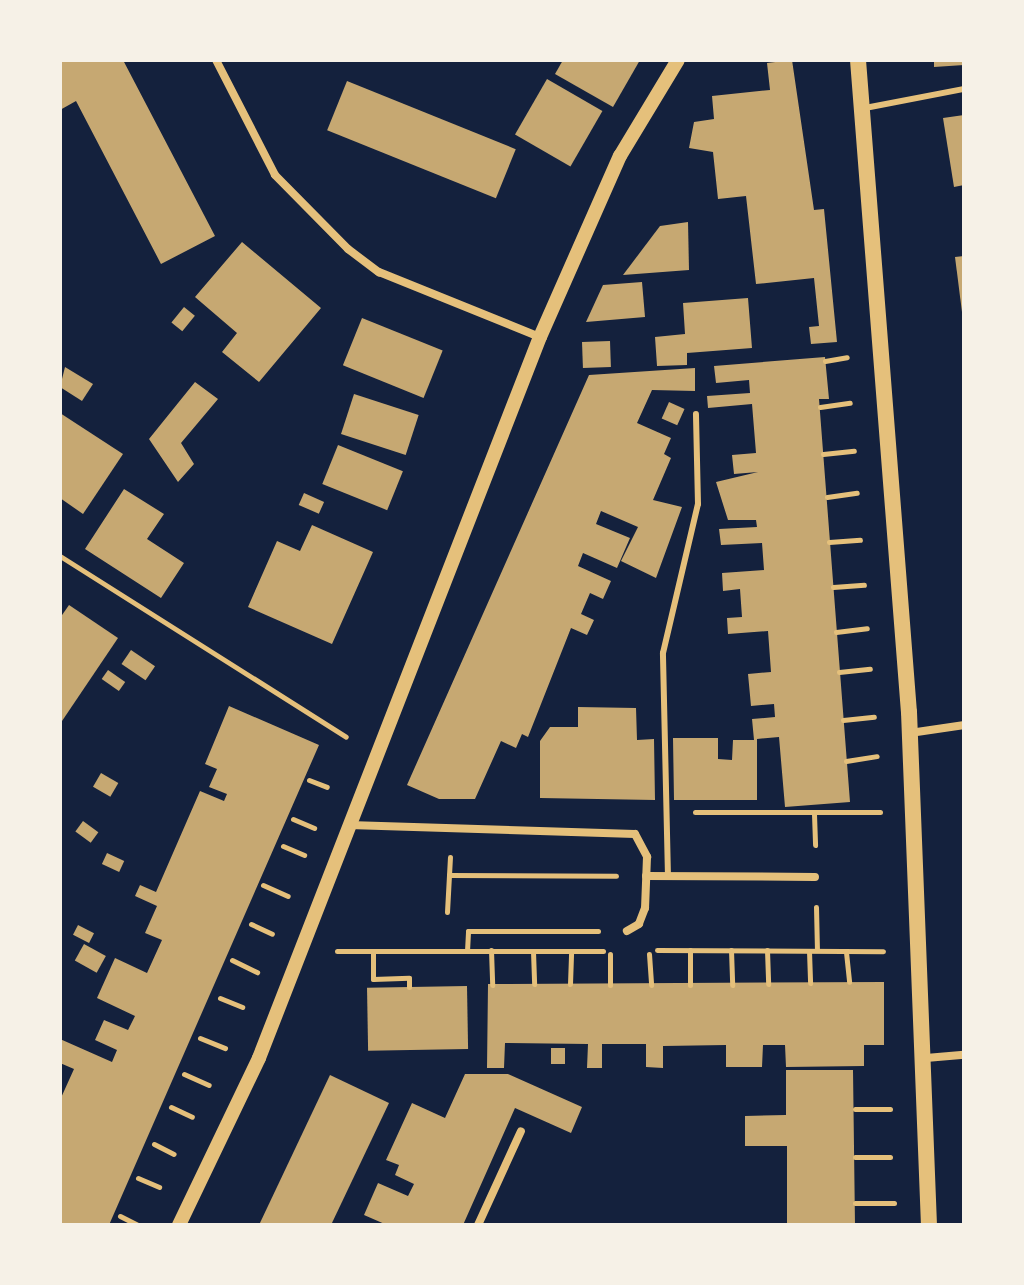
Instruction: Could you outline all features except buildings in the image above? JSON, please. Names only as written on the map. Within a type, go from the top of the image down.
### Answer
[{"type":"main road","points":[[858,60],[910,733],[926,1058],[929,1225]]},
{"type":"street","points":[[216,60],[275,175],[348,249],[379,272],[540,337]]},
{"type":"street","points":[[179,1225],[259,1058],[373,755],[540,337],[620,156],[678,60]]},
{"type":"street","points":[[910,733],[964,725]]},
{"type":"street","points":[[347,825],[635,834],[647,857],[646,876],[639,924],[627,931]]},
{"type":"street","points":[[646,876],[815,877]]},
{"type":"street","points":[[926,1058],[964,1055]]},
{"type":"street","points":[[478,1225],[521,1131]]},
{"type":"lane","points":[[863,109],[964,89]]},
{"type":"lane","points":[[668,877],[663,653],[698,504],[696,414]]},
{"type":"path","points":[[825,361],[847,357]]},
{"type":"path","points":[[820,407],[851,403]]},
{"type":"path","points":[[823,454],[854,451]]},
{"type":"path","points":[[827,497],[857,493]]},
{"type":"path","points":[[829,542],[861,540]]},
{"type":"path","points":[[60,556],[373,755]]},
{"type":"path","points":[[833,587],[864,585]]},
{"type":"path","points":[[836,632],[867,628]]},
{"type":"path","points":[[839,672],[871,669]]},
{"type":"path","points":[[843,720],[875,717]]},
{"type":"path","points":[[846,761],[877,756]]},
{"type":"path","points":[[309,780],[331,788]]},
{"type":"path","points":[[666,811],[881,812]]},
{"type":"path","points":[[293,819],[316,828]]},
{"type":"path","points":[[447,912],[452,828]]},
{"type":"path","points":[[283,846],[305,855]]},
{"type":"path","points":[[449,875],[612,876]]},
{"type":"path","points":[[263,885],[289,896]]},
{"type":"path","points":[[251,924],[273,934]]},
{"type":"path","points":[[467,951],[468,931],[627,931]]},
{"type":"path","points":[[491,950],[492,985]]},
{"type":"path","points":[[649,950],[651,985]]},
{"type":"path","points":[[690,950],[690,985]]},
{"type":"path","points":[[731,950],[732,985]]},
{"type":"path","points":[[767,950],[768,984]]},
{"type":"path","points":[[810,983],[813,950],[881,951]]},
{"type":"path","points":[[373,951],[373,979],[409,978],[409,987]]},
{"type":"path","points":[[533,951],[534,984]]},
{"type":"path","points":[[570,984],[571,951]]},
{"type":"path","points":[[610,985],[611,951]]},
{"type":"path","points":[[846,951],[849,982]]},
{"type":"path","points":[[232,960],[257,972]]},
{"type":"path","points":[[220,998],[242,1007]]},
{"type":"path","points":[[200,1038],[225,1048]]},
{"type":"path","points":[[184,1074],[209,1085]]},
{"type":"path","points":[[171,1107],[194,1117]]},
{"type":"path","points":[[855,1109],[894,1109]]},
{"type":"path","points":[[154,1144],[177,1155]]},
{"type":"path","points":[[855,1157],[894,1157]]},
{"type":"path","points":[[138,1178],[161,1188]]},
{"type":"path","points":[[855,1203],[895,1203]]},
{"type":"path","points":[[120,1216],[138,1225]]}]
